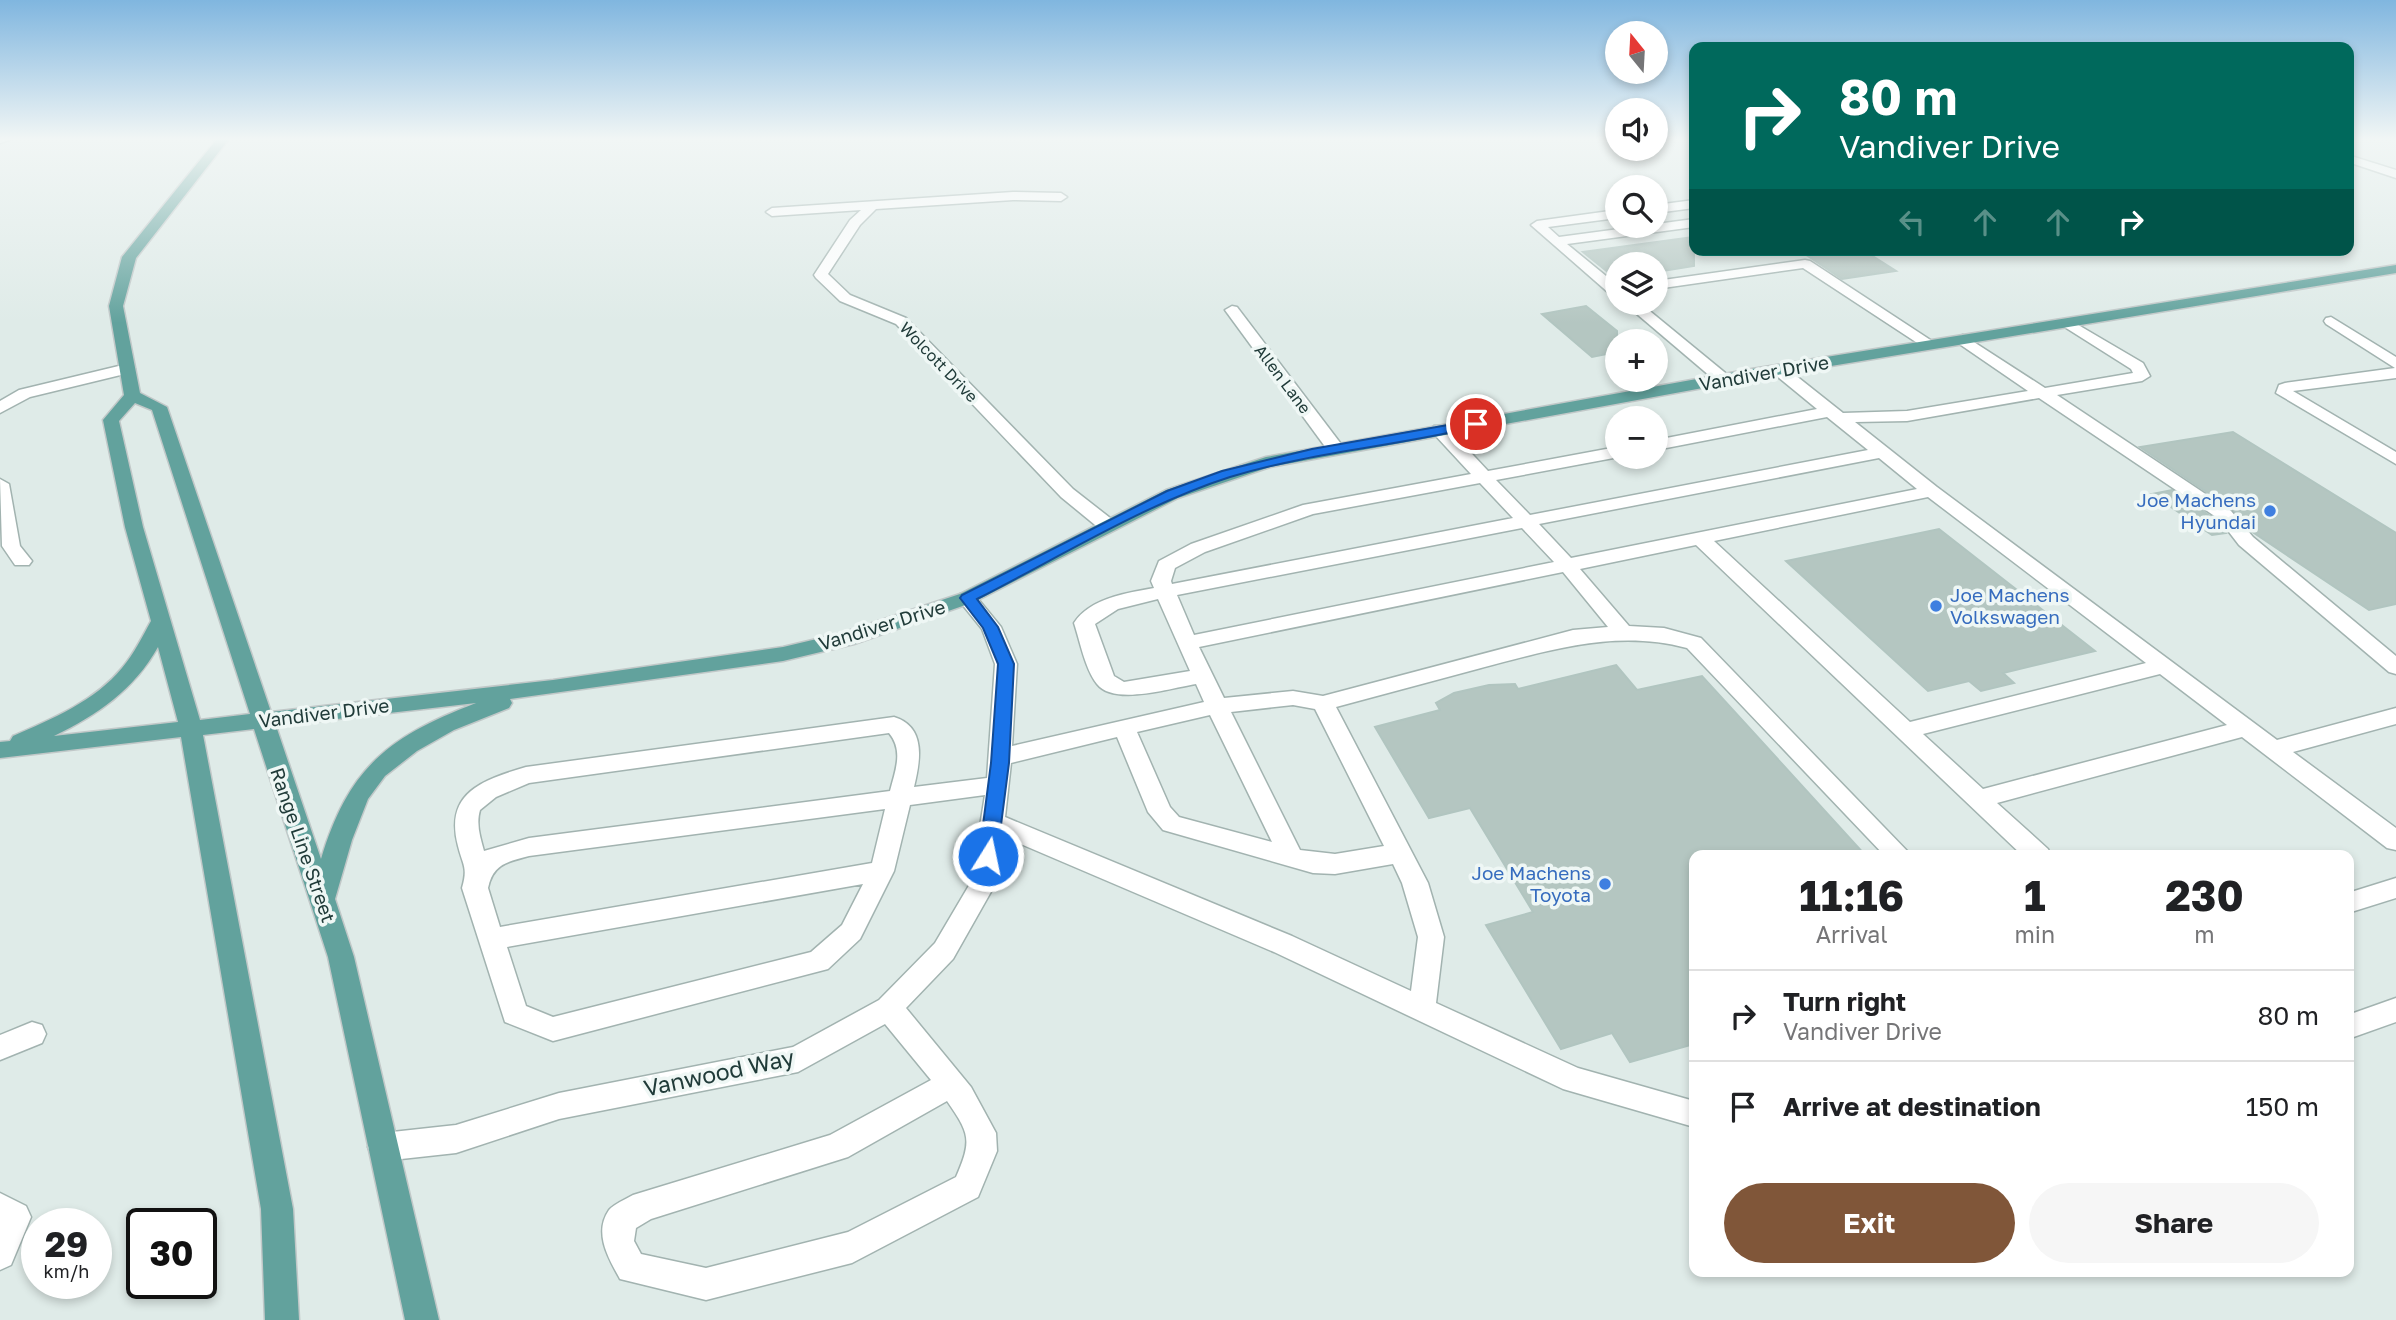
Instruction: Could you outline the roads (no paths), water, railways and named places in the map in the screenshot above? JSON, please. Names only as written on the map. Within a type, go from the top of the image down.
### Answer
[{"type":"main road","points":[[174,201],[129,257],[116,306],[132,396],[111,420],[134,527],[191,728],[277,1209],[282,1320]]},
{"type":"main road","name":"Vandiver Drive","points":[[3,750],[553,687],[783,654],[848,639],[967,598],[1172,494],[1266,462],[1723,379],[2396,269]]},
{"type":"main road","name":"Range Line Street","points":[[132,396],[159,407],[341,957],[422,1320]]},
{"type":"main road","points":[[3,750],[70,719],[111,691],[140,661],[160,621]]},
{"type":"main road","points":[[322,900],[346,824],[365,784],[404,747],[476,710],[553,687]]},
{"type":"street","points":[[772,212],[949,201]]},
{"type":"street","points":[[1668,207],[1689,205]]},
{"type":"street","name":"Wolcott Drive","points":[[871,207],[849,230],[821,275],[845,298],[901,321],[1067,493],[1107,525]]},
{"type":"street","points":[[1605,216],[1537,225],[1605,282]]},
{"type":"street","points":[[1558,241],[1689,224]]},
{"type":"street","points":[[1668,283],[1805,264],[1930,345]]},
{"type":"street","name":"Allen Lane","points":[[1232,310],[1335,448]]},
{"type":"street","points":[[1645,315],[1723,379]]},
{"type":"street","points":[[2331,321],[2396,363]]},
{"type":"street","points":[[1668,443],[1835,415],[1908,416],[2142,376],[2137,366],[2068,323]]},
{"type":"street","points":[[1963,340],[2225,514],[2246,541],[2396,667]]},
{"type":"street","points":[[0,408],[25,393],[127,369]]},
{"type":"street","points":[[1779,370],[1931,491],[2396,841]]},
{"type":"street","points":[[2396,373],[2295,386],[2285,388],[2284,393],[2396,459]]},
{"type":"street","points":[[1440,430],[1567,565],[1623,632]]},
{"type":"street","points":[[1202,676],[1124,689],[1111,686],[1104,679],[1084,623],[1091,614],[1107,606],[1166,591],[1883,452]]},
{"type":"street","points":[[1291,857],[1186,643],[1161,581],[1166,565],[1198,548],[1309,509],[1605,454]]},
{"type":"street","points":[[0,484],[11,546],[22,561]]},
{"type":"street","points":[[1186,643],[1931,491]]},
{"type":"street","points":[[1700,538],[2033,850]]},
{"type":"street","name":"Vanwood Way","points":[[383,1147],[456,1139],[559,1105],[799,1059],[889,1008],[944,951],[983,883],[998,785],[1006,664],[990,627],[967,598]]},
{"type":"street","points":[[1000,757],[1217,706],[1293,698],[1323,704],[1573,637],[1623,632],[1664,635],[1694,643],[1894,850]]},
{"type":"street","points":[[1906,731],[2163,666]]},
{"type":"street","points":[[1323,704],[1415,883],[1431,937],[1422,1009]]},
{"type":"street","points":[[2273,749],[2396,716]]},
{"type":"street","points":[[894,724],[906,738],[909,755],[897,798],[882,871],[851,932],[819,961],[553,1029],[515,1014],[475,888],[478,870],[464,830],[465,810],[474,798],[526,775],[894,724]]},
{"type":"street","points":[[1979,799],[2245,727]]},
{"type":"street","points":[[1124,728],[1160,812],[1171,824],[1313,863],[1335,864],[1400,853]]},
{"type":"street","points":[[478,870],[492,857],[529,847],[998,785]]},
{"type":"street","points":[[994,821],[1283,944],[1573,1080],[1689,1113]]},
{"type":"street","points":[[491,939],[882,871]]},
{"type":"street","points":[[2354,900],[2396,888]]},
{"type":"street","points":[[889,1008],[950,1084],[973,1115],[983,1144],[967,1187],[852,1247],[706,1284],[631,1268],[618,1243],[621,1219],[644,1206],[837,1147],[950,1084]]},
{"type":"street","points":[[2354,1025],[2396,1010]]},
{"type":"street","points":[[0,1048],[32,1034]]},
{"type":"street","points":[[0,1208],[15,1217],[0,1254]]},
{"type":"place","name":"Joe Machens Hyundai","points":[[2270,511]]},
{"type":"place","name":"Joe Machens Volkswagen","points":[[1936,606]]},
{"type":"place","name":"Joe Machens Toyota","points":[[1605,884]]}]
